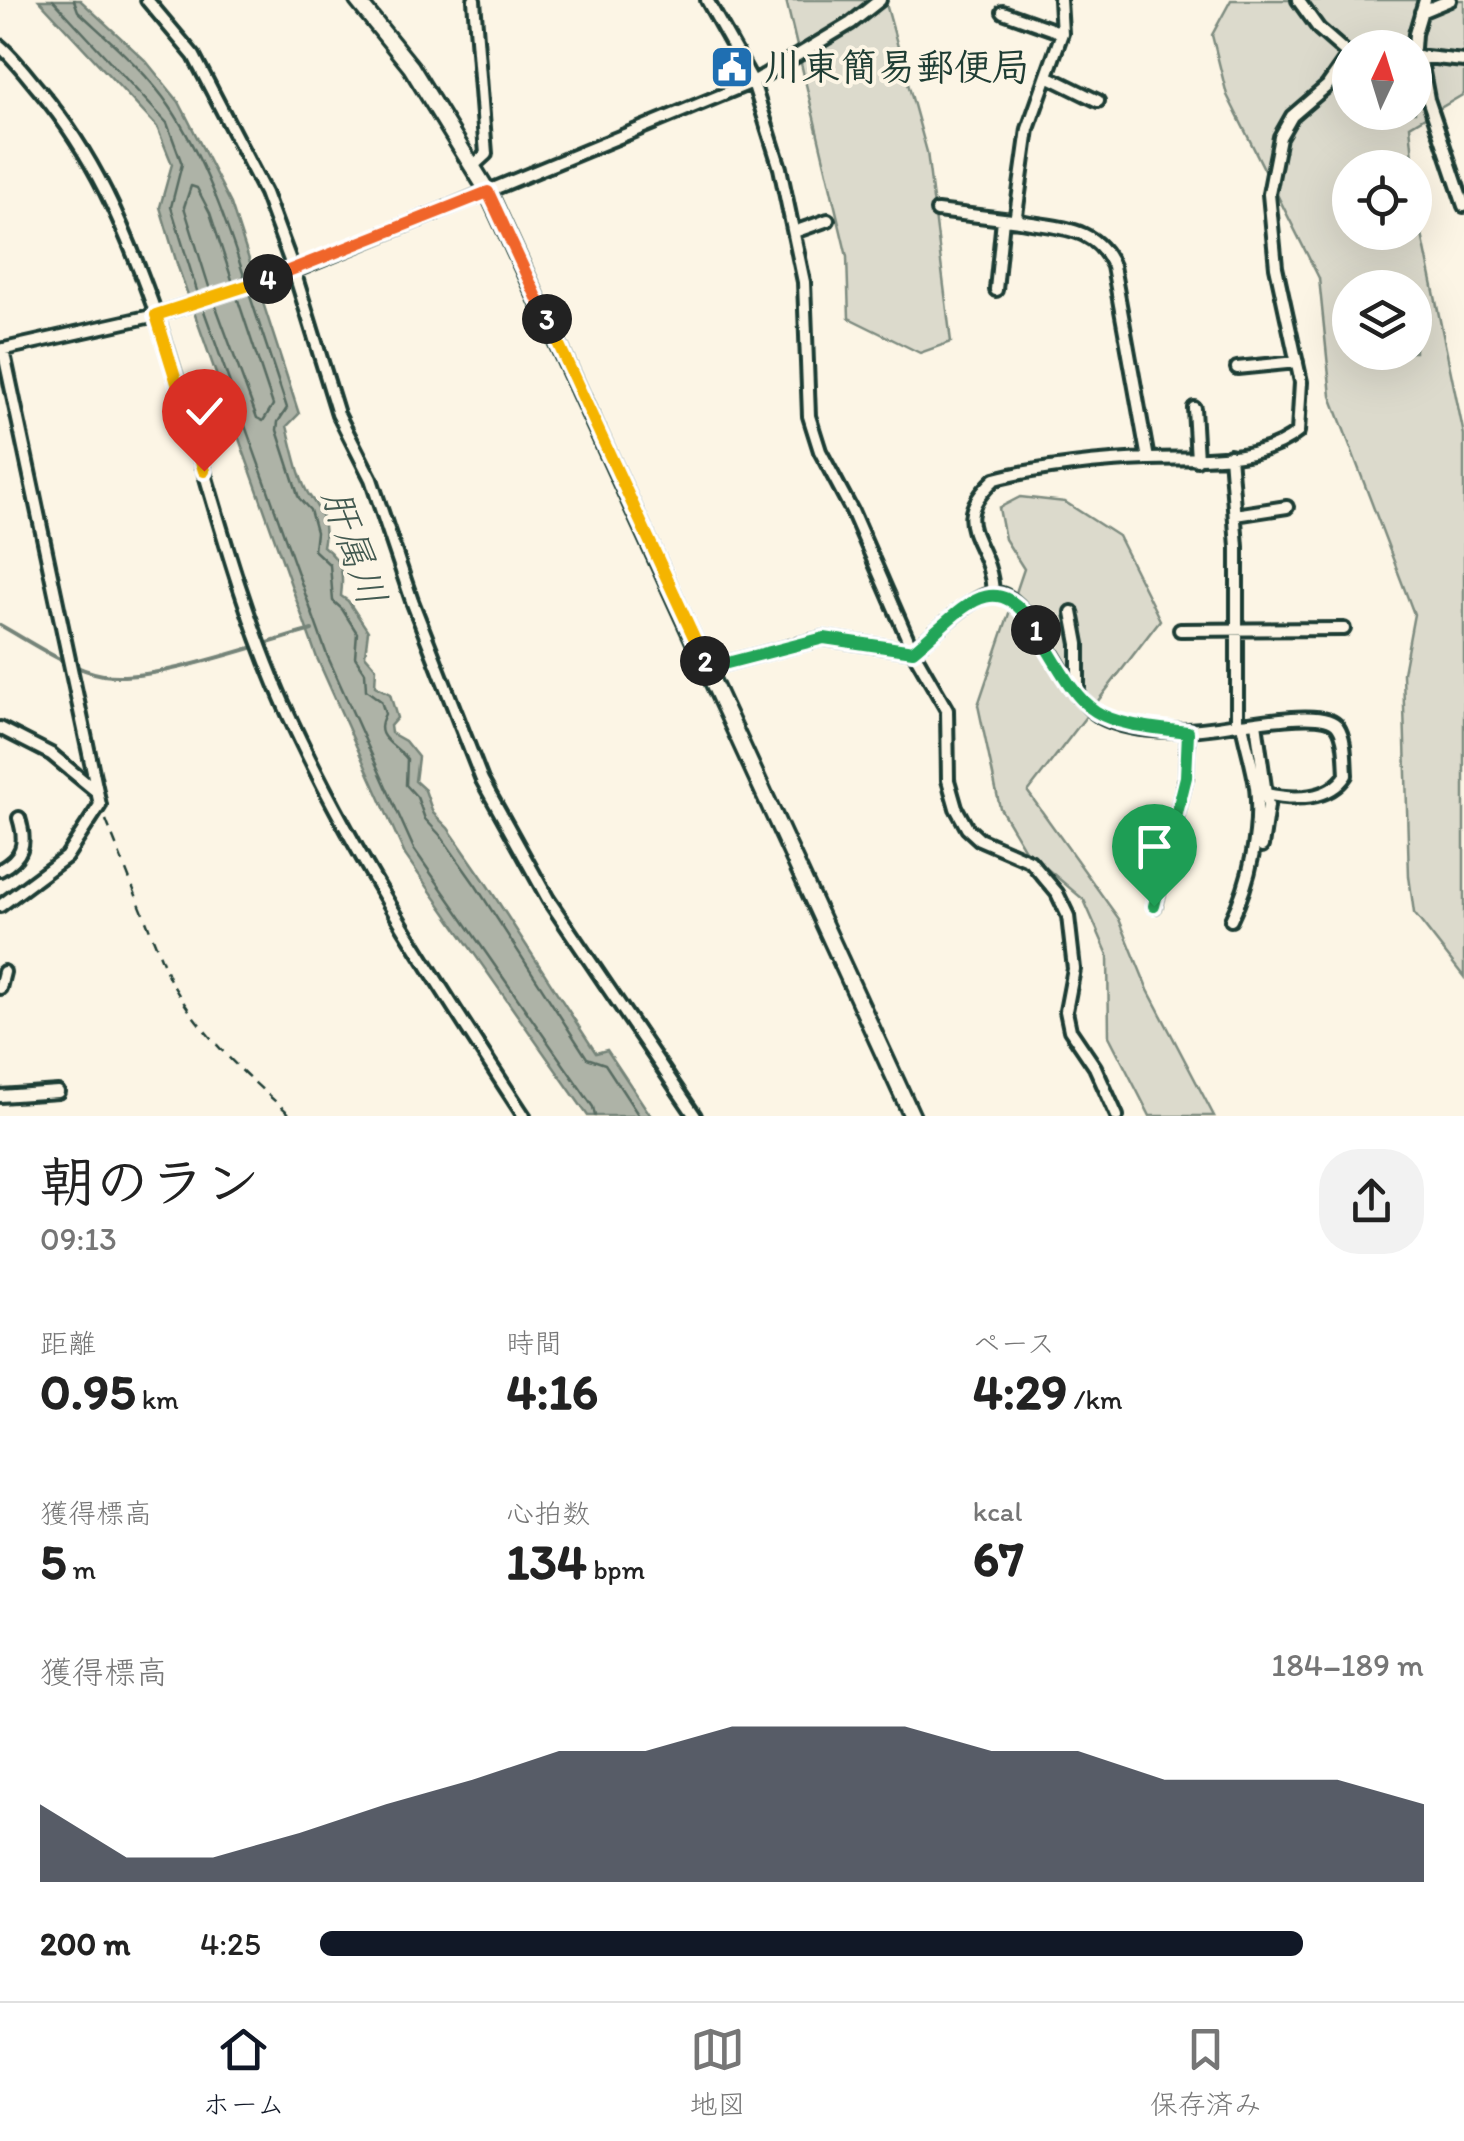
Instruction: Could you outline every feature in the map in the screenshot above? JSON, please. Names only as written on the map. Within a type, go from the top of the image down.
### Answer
[{"type":"street","points":[[147,0],[194,56],[265,192],[294,270],[338,414],[371,479],[412,601],[482,780],[548,899],[695,1116]]},
{"type":"street","points":[[357,0],[411,67],[488,192],[912,1116]]},
{"type":"street","points":[[472,166],[486,154],[474,0]]},
{"type":"street","points":[[707,0],[753,82],[780,168],[804,282],[809,416],[820,451],[852,511],[913,651],[947,710],[948,780],[966,828],[1030,861],[1058,893],[1068,916],[1074,968],[1066,1011],[1070,1030],[1095,1067],[1116,1116]]},
{"type":"street","points":[[0,906],[66,857],[100,805],[2,350],[158,314],[294,270],[753,82],[851,23],[880,0]]},
{"type":"street","points":[[1020,222],[1016,215],[1028,129],[1062,33],[1060,0]]},
{"type":"street","points":[[1298,0],[1332,40]]},
{"type":"street","points":[[1418,30],[1425,0]]},
{"type":"street","points":[[1420,12],[1450,0]]},
{"type":"street","points":[[1003,12],[1062,33]]},
{"type":"street","points":[[0,46],[54,107],[95,167],[122,221],[158,314],[266,660],[284,705],[390,904],[524,1116]]},
{"type":"street","points":[[1432,56],[1464,61]]},
{"type":"street","points":[[1046,76],[1098,102]]},
{"type":"street","points":[[993,593],[992,570],[971,526],[970,514],[974,502],[995,479],[1148,459],[1196,460],[1230,455],[1283,444],[1298,432],[1301,382],[1276,267],[1270,194],[1280,137],[1292,116],[1332,79]]},
{"type":"street","points":[[1432,113],[1464,206]]},
{"type":"street","points":[[937,211],[1092,236],[1105,248],[1113,266],[1148,459]]},
{"type":"street","points":[[794,232],[828,220]]},
{"type":"street","points":[[996,290],[1002,220]]},
{"type":"street","points":[[1237,368],[1297,362]]},
{"type":"street","points":[[1194,408],[1196,460]]},
{"type":"street","points":[[1230,455],[1239,724],[1256,788],[1246,883],[1232,920]]},
{"type":"street","points":[[1235,515],[1288,507]]},
{"type":"street","points":[[708,668],[824,638],[913,651],[977,599],[993,593],[1009,596],[1023,608],[1078,697],[1103,718],[1124,725],[1188,732],[1330,718],[1342,735],[1346,775],[1342,782],[1332,790],[1311,796],[1288,798],[1266,794]]},
{"type":"street","points":[[1072,612],[1078,644],[1078,697]]},
{"type":"street","points":[[1180,630],[1344,629]]},
{"type":"street","points":[[1256,723],[1268,806],[1262,846]]},
{"type":"street","points":[[0,728],[51,754],[97,792]]},
{"type":"street","points":[[1154,906],[1186,777],[1188,732]]},
{"type":"street","points":[[0,870],[21,854],[18,818]]},
{"type":"street","points":[[0,988],[4,972]]},
{"type":"street","points":[[0,1096],[58,1092]]},
{"type":"path","points":[[100,805],[180,1000],[234,1066],[292,1116]]},
{"type":"shaded area","points":[[786,0],[885,0],[927,152],[951,342],[920,353],[849,318],[847,257]]},
{"type":"shaded area","points":[[1231,0],[1464,0],[1464,94],[1432,113],[1432,30],[1332,30],[1332,130],[1410,130],[1412,150],[1332,150],[1332,250],[1425,250],[1429,270],[1332,270],[1332,370],[1432,370],[1432,282],[1464,435],[1464,977],[1414,913],[1409,876],[1403,673],[1414,614],[1331,396],[1319,278],[1227,95],[1212,35]]},
{"type":"shaded area","points":[[1020,497],[1065,502],[1118,536],[1160,620],[1028,792],[1119,919],[1148,990],[1214,1116],[1150,1116],[1109,1036],[1108,955],[1084,900],[1025,850],[1000,808],[978,705],[1024,569],[1005,539],[999,508]]},
{"type":"water","points":[[39,0],[80,0],[146,61],[179,102],[231,204],[299,414],[287,426],[299,472],[322,519],[323,546],[340,568],[341,596],[368,631],[365,655],[376,668],[375,686],[390,694],[397,718],[390,726],[391,733],[405,741],[418,757],[415,781],[425,790],[433,813],[484,880],[596,1053],[607,1050],[651,1116],[588,1116],[405,855],[317,658],[178,267],[160,207],[172,164],[157,127]]},
{"type":"waterway","points":[[0,625],[77,667],[124,676],[178,668],[312,630]]},
{"type":"place","name":"川東簡易郵便局","points":[[732,67]]},
{"type":"route","points":[[204,471],[156,315],[294,270],[488,192],[708,668],[824,638],[913,651],[977,599],[993,593],[1009,596],[1023,608],[1084,704],[1103,718],[1124,725],[1188,732],[1186,777],[1154,906]]},
{"type":"water label","name":"肝属川","points":[[355,547]]}]
